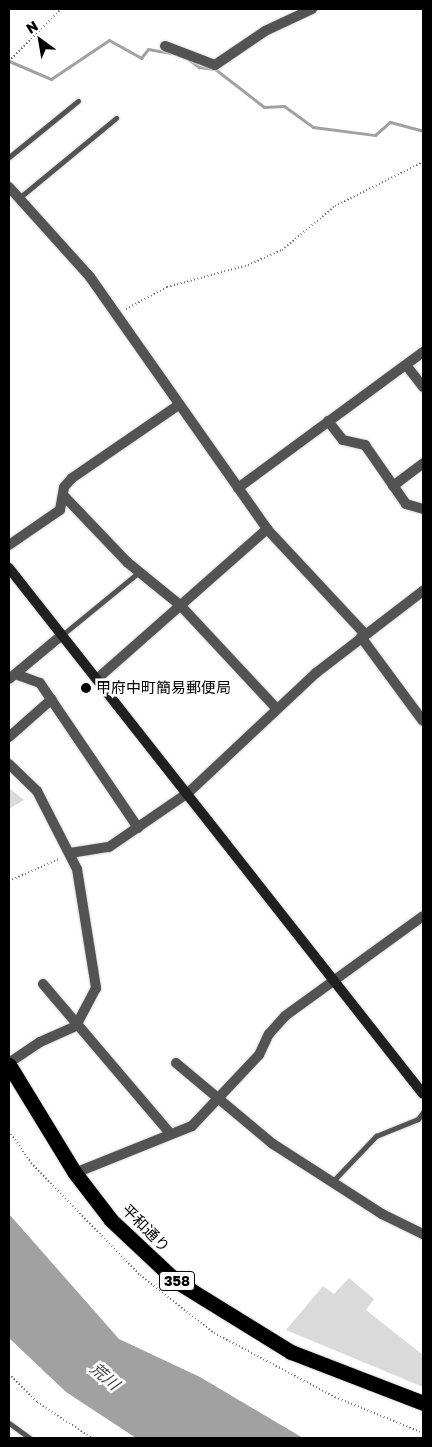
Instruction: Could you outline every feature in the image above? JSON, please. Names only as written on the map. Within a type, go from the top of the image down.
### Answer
[{"type":"highway","name":"平和通り","points":[[9,1064],[75,1173],[144,1253],[217,1310],[291,1352],[423,1402]]},
{"type":"street","points":[[164,46],[215,65],[265,31],[312,9]]},
{"type":"street","points":[[9,187],[66,246],[117,314],[177,406],[267,529],[363,636],[423,721]]},
{"type":"street","points":[[238,488],[423,352]]},
{"type":"street","points":[[406,365],[423,387]]},
{"type":"street","points":[[9,545],[60,510],[72,478],[99,456],[177,406]]},
{"type":"street","points":[[328,422],[343,440],[365,445],[406,504],[423,509]]},
{"type":"street","points":[[393,486],[423,464]]},
{"type":"street","points":[[64,496],[140,572],[180,605],[276,708]]},
{"type":"street","points":[[97,679],[267,529]]},
{"type":"street","points":[[9,568],[423,1094]]},
{"type":"street","points":[[70,853],[109,847],[188,793],[276,708],[363,636],[423,592]]},
{"type":"street","points":[[13,677],[62,635]]},
{"type":"street","points":[[13,677],[40,683],[52,698],[138,828]]},
{"type":"street","points":[[9,737],[52,698]]},
{"type":"street","points":[[9,764],[36,791],[70,853],[77,870],[96,988],[76,1026],[40,1042],[9,1064]]},
{"type":"street","points":[[75,1173],[170,1132],[192,1126],[220,1099],[259,1055],[269,1034],[285,1016],[423,916]]},
{"type":"street","points":[[42,984],[76,1026],[170,1132]]},
{"type":"street","points":[[176,1063],[273,1144],[382,1214],[423,1234]]},
{"type":"lane","points":[[9,157],[78,101]]},
{"type":"lane","points":[[19,198],[116,118]]},
{"type":"lane","points":[[62,635],[140,572]]},
{"type":"lane","points":[[332,1182],[376,1136],[418,1119],[423,1112]]},
{"type":"lane","points":[[9,1423],[30,1438]]},
{"type":"path","points":[[9,61],[61,9]]},
{"type":"path","points":[[117,314],[167,287],[248,265],[282,250],[336,206],[423,162]]},
{"type":"path","points":[[9,881],[70,853]]},
{"type":"path","points":[[9,1374],[37,1402],[92,1438]]},
{"type":"shaded area","points":[[9,788],[24,800],[9,809]]},
{"type":"shaded area","points":[[349,1278],[374,1299],[366,1310],[423,1355],[423,1387],[286,1330],[323,1286],[334,1294]]},
{"type":"water","name":"荒川","points":[[9,1214],[119,1339],[200,1377],[303,1438],[136,1438],[66,1392],[9,1338]]},
{"type":"waterway","points":[[9,61],[51,79],[109,40],[141,58],[148,49],[171,53]]},
{"type":"waterway","points":[[188,59],[199,67],[215,69],[264,107],[284,106],[313,127],[375,135],[390,122],[423,131]]},
{"type":"place","name":"甲府中町簡易郵便局","points":[[86,688]]}]
